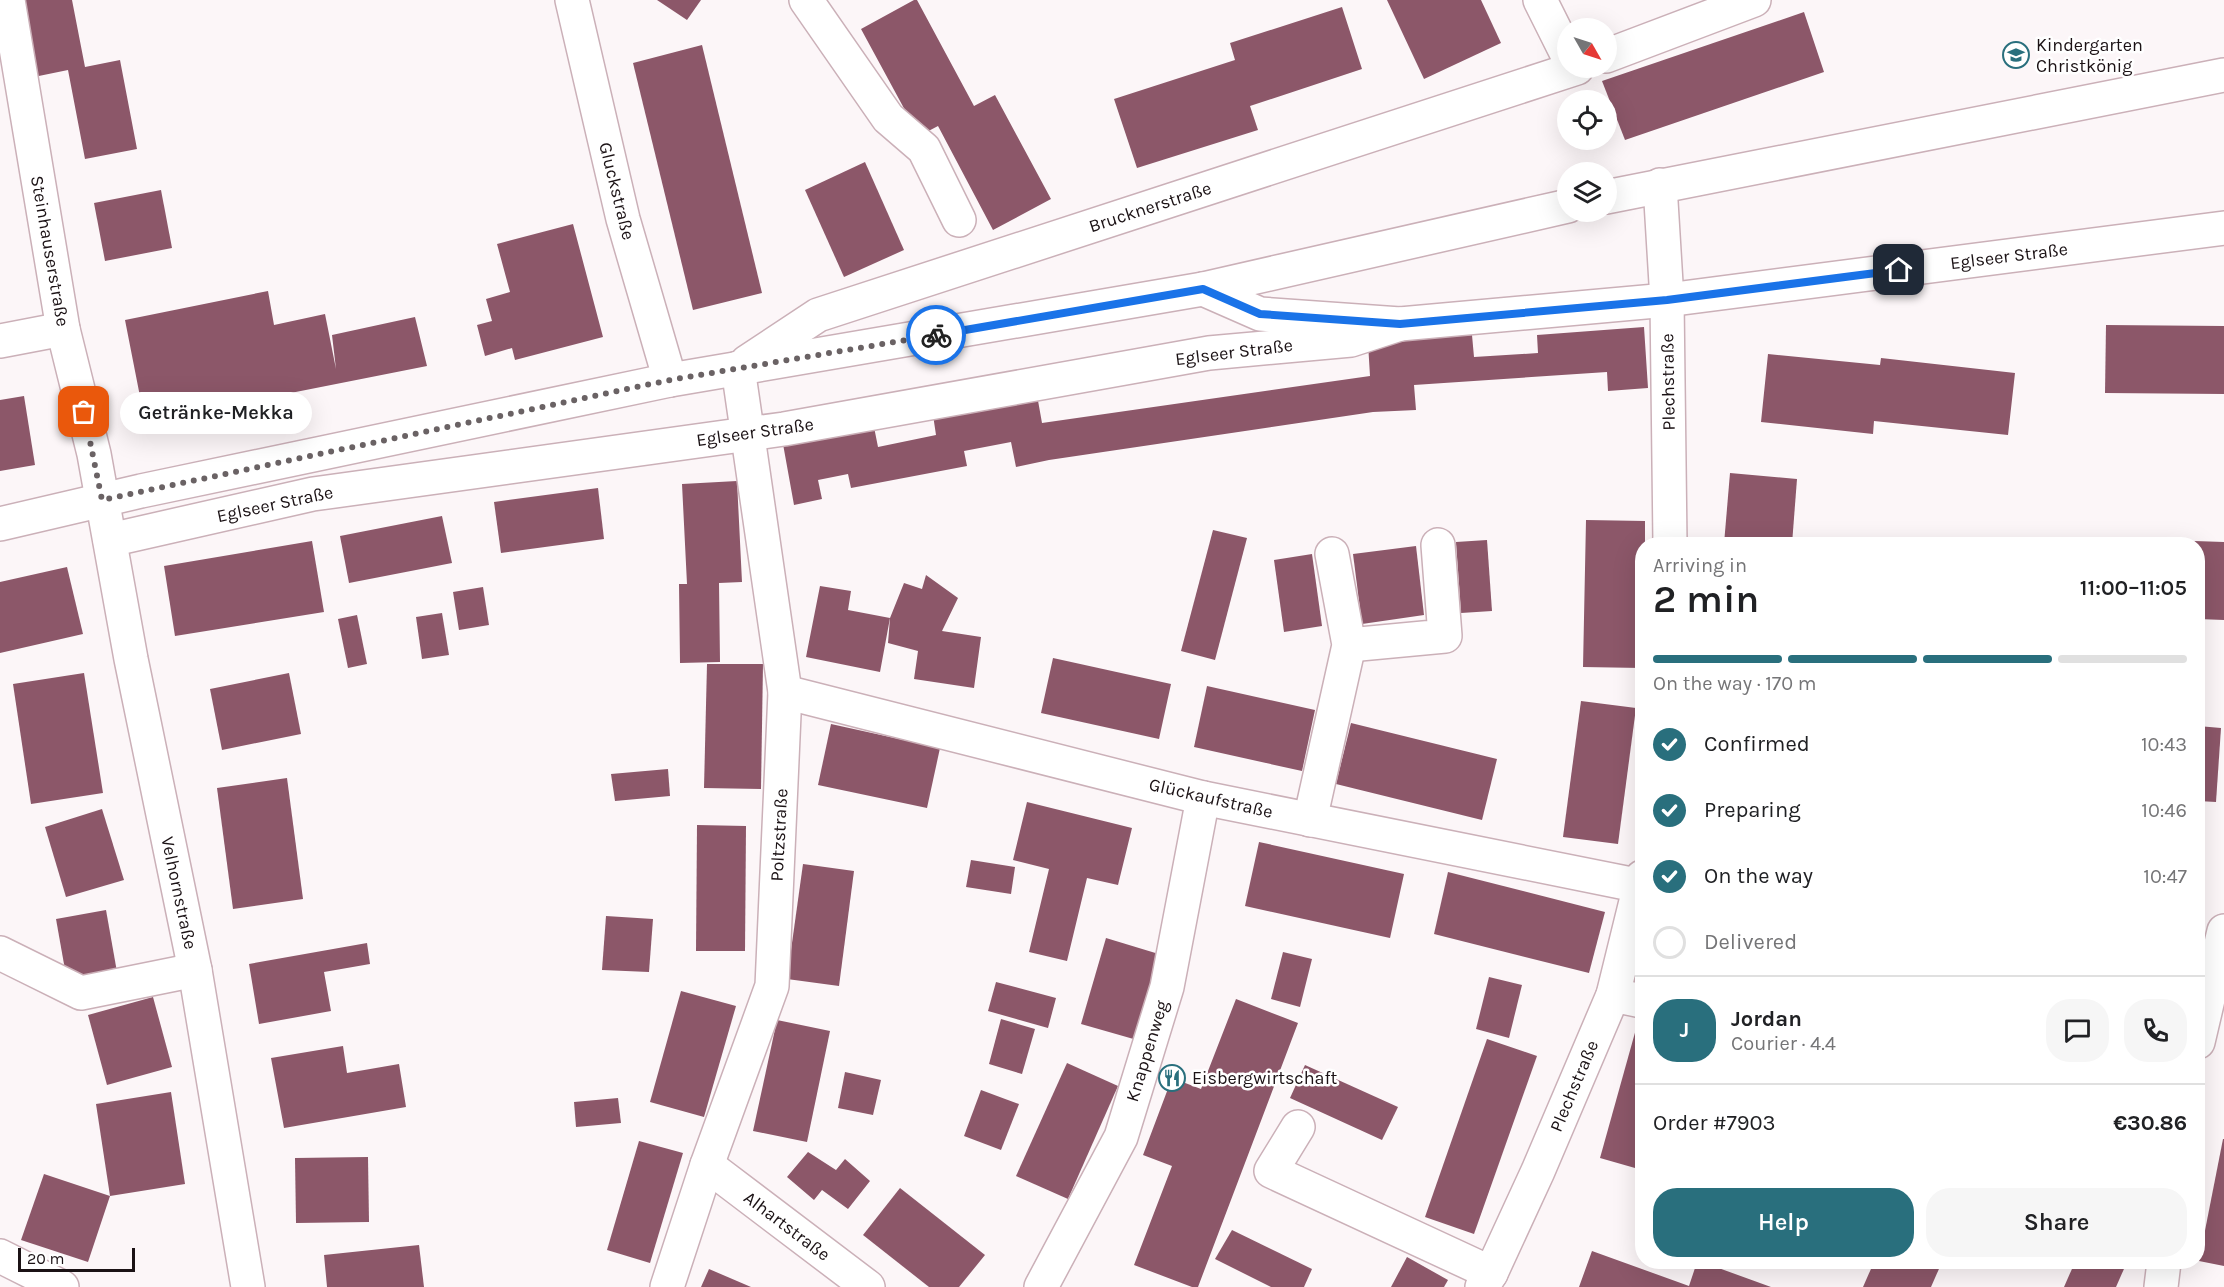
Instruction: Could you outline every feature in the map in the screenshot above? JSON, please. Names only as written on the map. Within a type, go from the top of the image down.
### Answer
[{"type":"street","name":"Steinhauserstraße","points":[[8,0],[63,329],[94,454],[102,500]]},
{"type":"street","name":"Gluckstraße","points":[[572,0],[623,219],[670,380]]},
{"type":"street","points":[[806,0],[888,118],[924,149],[959,220]]},
{"type":"street","points":[[1540,0],[1557,33]]},
{"type":"street","points":[[1617,52],[1754,0]]},
{"type":"street","name":"Brucknerstraße","points":[[738,369],[818,315],[1557,70]]},
{"type":"street","points":[[1617,195],[2224,75]]},
{"type":"street","name":"Plechstraße","points":[[1659,185],[1667,300],[1670,537]]},
{"type":"street","points":[[0,524],[102,500],[670,380],[1203,289],[1557,209]]},
{"type":"street","name":"Eglseer Straße","points":[[1203,289],[1260,314],[1400,324],[1667,300],[2224,228]]},
{"type":"street","name":"Eglseer Straße","points":[[110,540],[314,494],[784,429],[1209,352],[1351,340],[1400,324]]},
{"type":"street","points":[[0,341],[63,329]]},
{"type":"street","name":"Poltzstraße","points":[[667,1287],[707,1165],[772,986],[785,692],[738,369]]},
{"type":"street","name":"Velhornstraße","points":[[102,500],[131,659],[195,970],[248,1287]]},
{"type":"street","points":[[1349,645],[1445,636],[1438,545]]},
{"type":"street","points":[[1310,820],[1349,645],[1332,554]]},
{"type":"street","name":"Glückaufstraße","points":[[785,692],[1203,798],[1635,880]]},
{"type":"street","name":"Knappenweg","points":[[1041,1287],[1121,1137],[1167,987],[1203,798]]},
{"type":"street","points":[[2205,1012],[2224,931]]},
{"type":"street","name":"Plechstraße","points":[[1487,1280],[1538,1171],[1628,998],[1635,940]]},
{"type":"street","points":[[0,953],[81,993],[195,970]]},
{"type":"street","points":[[1298,1127],[1270,1171],[1487,1280]]},
{"type":"street","name":"Alhartstraße","points":[[707,1165],[868,1287]]},
{"type":"street","points":[[0,1256],[62,1287]]},
{"type":"street","points":[[2161,1287],[2163,1269]]},
{"type":"building","points":[[14,0],[72,0],[85,67],[120,60],[137,149],[85,159],[68,70],[29,78]]},
{"type":"building","points":[[657,0],[701,0],[687,20]]},
{"type":"building","points":[[917,0],[974,106],[995,95],[1051,199],[993,230],[938,126],[919,136],[861,29]]},
{"type":"building","points":[[1387,0],[1481,0],[1501,43],[1424,79]]},
{"type":"building","points":[[1342,7],[1362,69],[1250,106],[1258,130],[1137,168],[1114,99],[1235,60],[1230,43]]},
{"type":"building","points":[[1804,12],[1824,72],[1625,140],[1617,119],[1617,90],[1606,90],[1602,81],[1617,78],[1617,76]]},
{"type":"building","points":[[702,45],[762,293],[693,310],[633,63]]},
{"type":"building","points":[[865,162],[904,250],[844,277],[805,190]]},
{"type":"building","points":[[161,190],[172,248],[105,261],[94,203]]},
{"type":"building","points":[[573,224],[603,337],[515,360],[512,348],[485,356],[477,325],[492,321],[486,299],[510,292],[497,244]]},
{"type":"building","points":[[268,291],[274,325],[325,314],[336,369],[332,335],[415,317],[427,366],[145,422],[125,320]]},
{"type":"building","points":[[2106,325],[2224,326],[2224,394],[2105,393]]},
{"type":"building","points":[[1644,327],[1648,388],[1608,391],[1607,372],[1414,385],[1416,410],[1373,412],[1049,460],[1016,467],[1011,442],[964,451],[967,466],[851,488],[848,474],[818,480],[822,499],[794,505],[783,444],[874,427],[878,447],[936,435],[933,415],[1037,395],[1042,423],[1370,376],[1368,343],[1472,335],[1474,357],[1538,353],[1537,335]]},
{"type":"building","points":[[1768,354],[1880,365],[1881,358],[2015,373],[2008,435],[1874,421],[1873,434],[1761,422]]},
{"type":"building","points":[[24,396],[35,465],[0,471],[0,400]]},
{"type":"building","points":[[1730,473],[1797,479],[1793,537],[1725,537]]},
{"type":"building","points":[[737,481],[742,582],[719,583],[720,662],[680,663],[679,584],[687,584],[682,484]]},
{"type":"building","points":[[598,488],[604,539],[501,553],[494,502]]},
{"type":"building","points":[[442,516],[452,563],[349,583],[340,536]]},
{"type":"building","points":[[1586,520],[1645,521],[1645,537],[1635,537],[1635,668],[1583,667]]},
{"type":"building","points":[[1213,530],[1247,538],[1215,660],[1181,651]]},
{"type":"building","points":[[1487,540],[1492,611],[1461,613],[1456,542]]},
{"type":"building","points":[[312,541],[324,612],[175,636],[164,566]]},
{"type":"building","points":[[2205,541],[2224,542],[2224,620],[2205,619]]},
{"type":"building","points":[[1416,546],[1424,615],[1362,624],[1353,554]]},
{"type":"building","points":[[1312,554],[1322,626],[1284,632],[1274,560]]},
{"type":"building","points":[[67,567],[83,634],[0,653],[0,582]]},
{"type":"building","points":[[926,575],[958,598],[942,631],[981,637],[974,688],[914,679],[918,651],[888,643],[890,618],[904,583],[922,589]]},
{"type":"building","points":[[820,586],[851,591],[848,610],[890,618],[880,672],[806,657]]},
{"type":"building","points":[[483,587],[489,625],[459,630],[453,592]]},
{"type":"building","points":[[442,613],[449,655],[422,659],[416,617]]},
{"type":"building","points":[[357,615],[367,664],[348,668],[338,619]]},
{"type":"building","points":[[1053,658],[1171,684],[1159,739],[1041,713]]},
{"type":"building","points":[[707,664],[763,664],[761,789],[704,788]]},
{"type":"building","points":[[84,673],[103,793],[31,804],[13,684]]},
{"type":"building","points":[[289,673],[301,734],[222,750],[210,689]]},
{"type":"building","points":[[1207,686],[1315,710],[1302,771],[1194,747]]},
{"type":"building","points":[[1581,701],[1635,708],[1618,844],[1563,837]]},
{"type":"building","points":[[1351,723],[1497,759],[1482,820],[1336,784]]},
{"type":"building","points":[[831,724],[940,748],[927,808],[818,785]]},
{"type":"building","points":[[2205,727],[2221,728],[2216,802],[2205,801]]},
{"type":"building","points":[[668,769],[670,796],[615,801],[611,774]]},
{"type":"building","points":[[287,778],[303,899],[233,909],[217,788]]},
{"type":"building","points":[[1027,802],[1132,828],[1118,885],[1087,878],[1067,961],[1029,952],[1049,869],[1013,860]]},
{"type":"building","points":[[102,809],[124,880],[66,897],[45,827]]},
{"type":"building","points":[[697,825],[746,826],[745,951],[696,951]]},
{"type":"building","points":[[1259,842],[1404,874],[1390,938],[1245,906]]},
{"type":"building","points":[[971,860],[1015,867],[1011,894],[966,887]]},
{"type":"building","points":[[803,864],[854,871],[839,986],[787,979]]},
{"type":"building","points":[[1448,872],[1605,912],[1589,973],[1434,934]]},
{"type":"building","points":[[106,910],[117,972],[67,981],[56,919]]},
{"type":"building","points":[[606,916],[653,919],[649,972],[602,970]]},
{"type":"building","points":[[1106,938],[1162,955],[1137,1040],[1081,1024]]},
{"type":"building","points":[[367,943],[370,964],[324,972],[331,1011],[259,1024],[249,964]]},
{"type":"building","points":[[1283,952],[1312,959],[1300,1007],[1271,999]]},
{"type":"building","points":[[1489,977],[1522,985],[1509,1038],[1476,1029]]},
{"type":"building","points":[[996,982],[1056,998],[1048,1028],[988,1011]]},
{"type":"building","points":[[681,991],[736,1006],[704,1117],[650,1102]]},
{"type":"building","points":[[153,997],[172,1067],[107,1085],[88,1015]]},
{"type":"building","points":[[1236,999],[1298,1023],[1198,1287],[1192,1287],[1134,1265],[1172,1166],[1143,1155],[1172,1078],[1201,1089]]},
{"type":"building","points":[[1001,1019],[1035,1029],[1022,1074],[989,1064]]},
{"type":"building","points":[[777,1020],[830,1031],[807,1142],[753,1131]]},
{"type":"building","points":[[1635,1033],[1635,1168],[1600,1158]]},
{"type":"building","points":[[1487,1039],[1537,1056],[1474,1234],[1425,1217]]},
{"type":"building","points":[[343,1046],[347,1073],[399,1064],[406,1107],[284,1128],[271,1058]]},
{"type":"building","points":[[1067,1063],[1118,1086],[1068,1199],[1016,1176]]},
{"type":"building","points":[[1305,1065],[1398,1107],[1382,1140],[1290,1098]]},
{"type":"building","points":[[845,1072],[881,1080],[873,1115],[838,1108]]},
{"type":"building","points":[[981,1090],[1019,1104],[1001,1150],[964,1136]]},
{"type":"building","points":[[171,1092],[185,1184],[110,1196],[96,1104]]},
{"type":"building","points":[[618,1098],[621,1123],[576,1127],[574,1102]]},
{"type":"building","points":[[2224,1139],[2224,1266],[2205,1262],[2205,1230]]},
{"type":"building","points":[[639,1141],[683,1153],[650,1263],[607,1250]]},
{"type":"building","points":[[808,1152],[836,1170],[845,1159],[870,1181],[848,1209],[822,1190],[814,1200],[787,1177]]},
{"type":"building","points":[[368,1157],[369,1222],[296,1223],[295,1158]]},
{"type":"building","points":[[44,1174],[110,1196],[88,1262],[21,1240]]},
{"type":"building","points":[[900,1188],[985,1255],[959,1287],[929,1287],[863,1235]]},
{"type":"building","points":[[1232,1230],[1312,1269],[1304,1287],[1271,1287],[1215,1259]]},
{"type":"building","points":[[419,1245],[424,1287],[327,1287],[324,1255]]},
{"type":"building","points":[[1592,1251],[1635,1267],[1635,1269],[1642,1269],[1689,1286],[1695,1269],[1721,1269],[1771,1287],[1579,1287]]},
{"type":"building","points":[[1407,1257],[1448,1280],[1444,1287],[1391,1287]]},
{"type":"building","points":[[709,1269],[751,1287],[701,1287]]},
{"type":"building","points":[[1871,1269],[1939,1269],[1931,1287],[1863,1287]]},
{"type":"building","points":[[2072,1269],[2124,1269],[2116,1287],[2064,1287]]},
{"type":"way so far","points":[[84,412],[102,500],[670,380],[936,335]]},
{"type":"place","name":"Kindergarten Christkönig","points":[[2016,55]]},
{"type":"place","name":"Getränke-Mekka","points":[[84,412]]},
{"type":"place","name":"Eisbergwirtschaft","points":[[1172,1078]]},
{"type":"route","points":[[936,335],[1203,289],[1260,314],[1400,324],[1667,300],[1899,270]]}]
